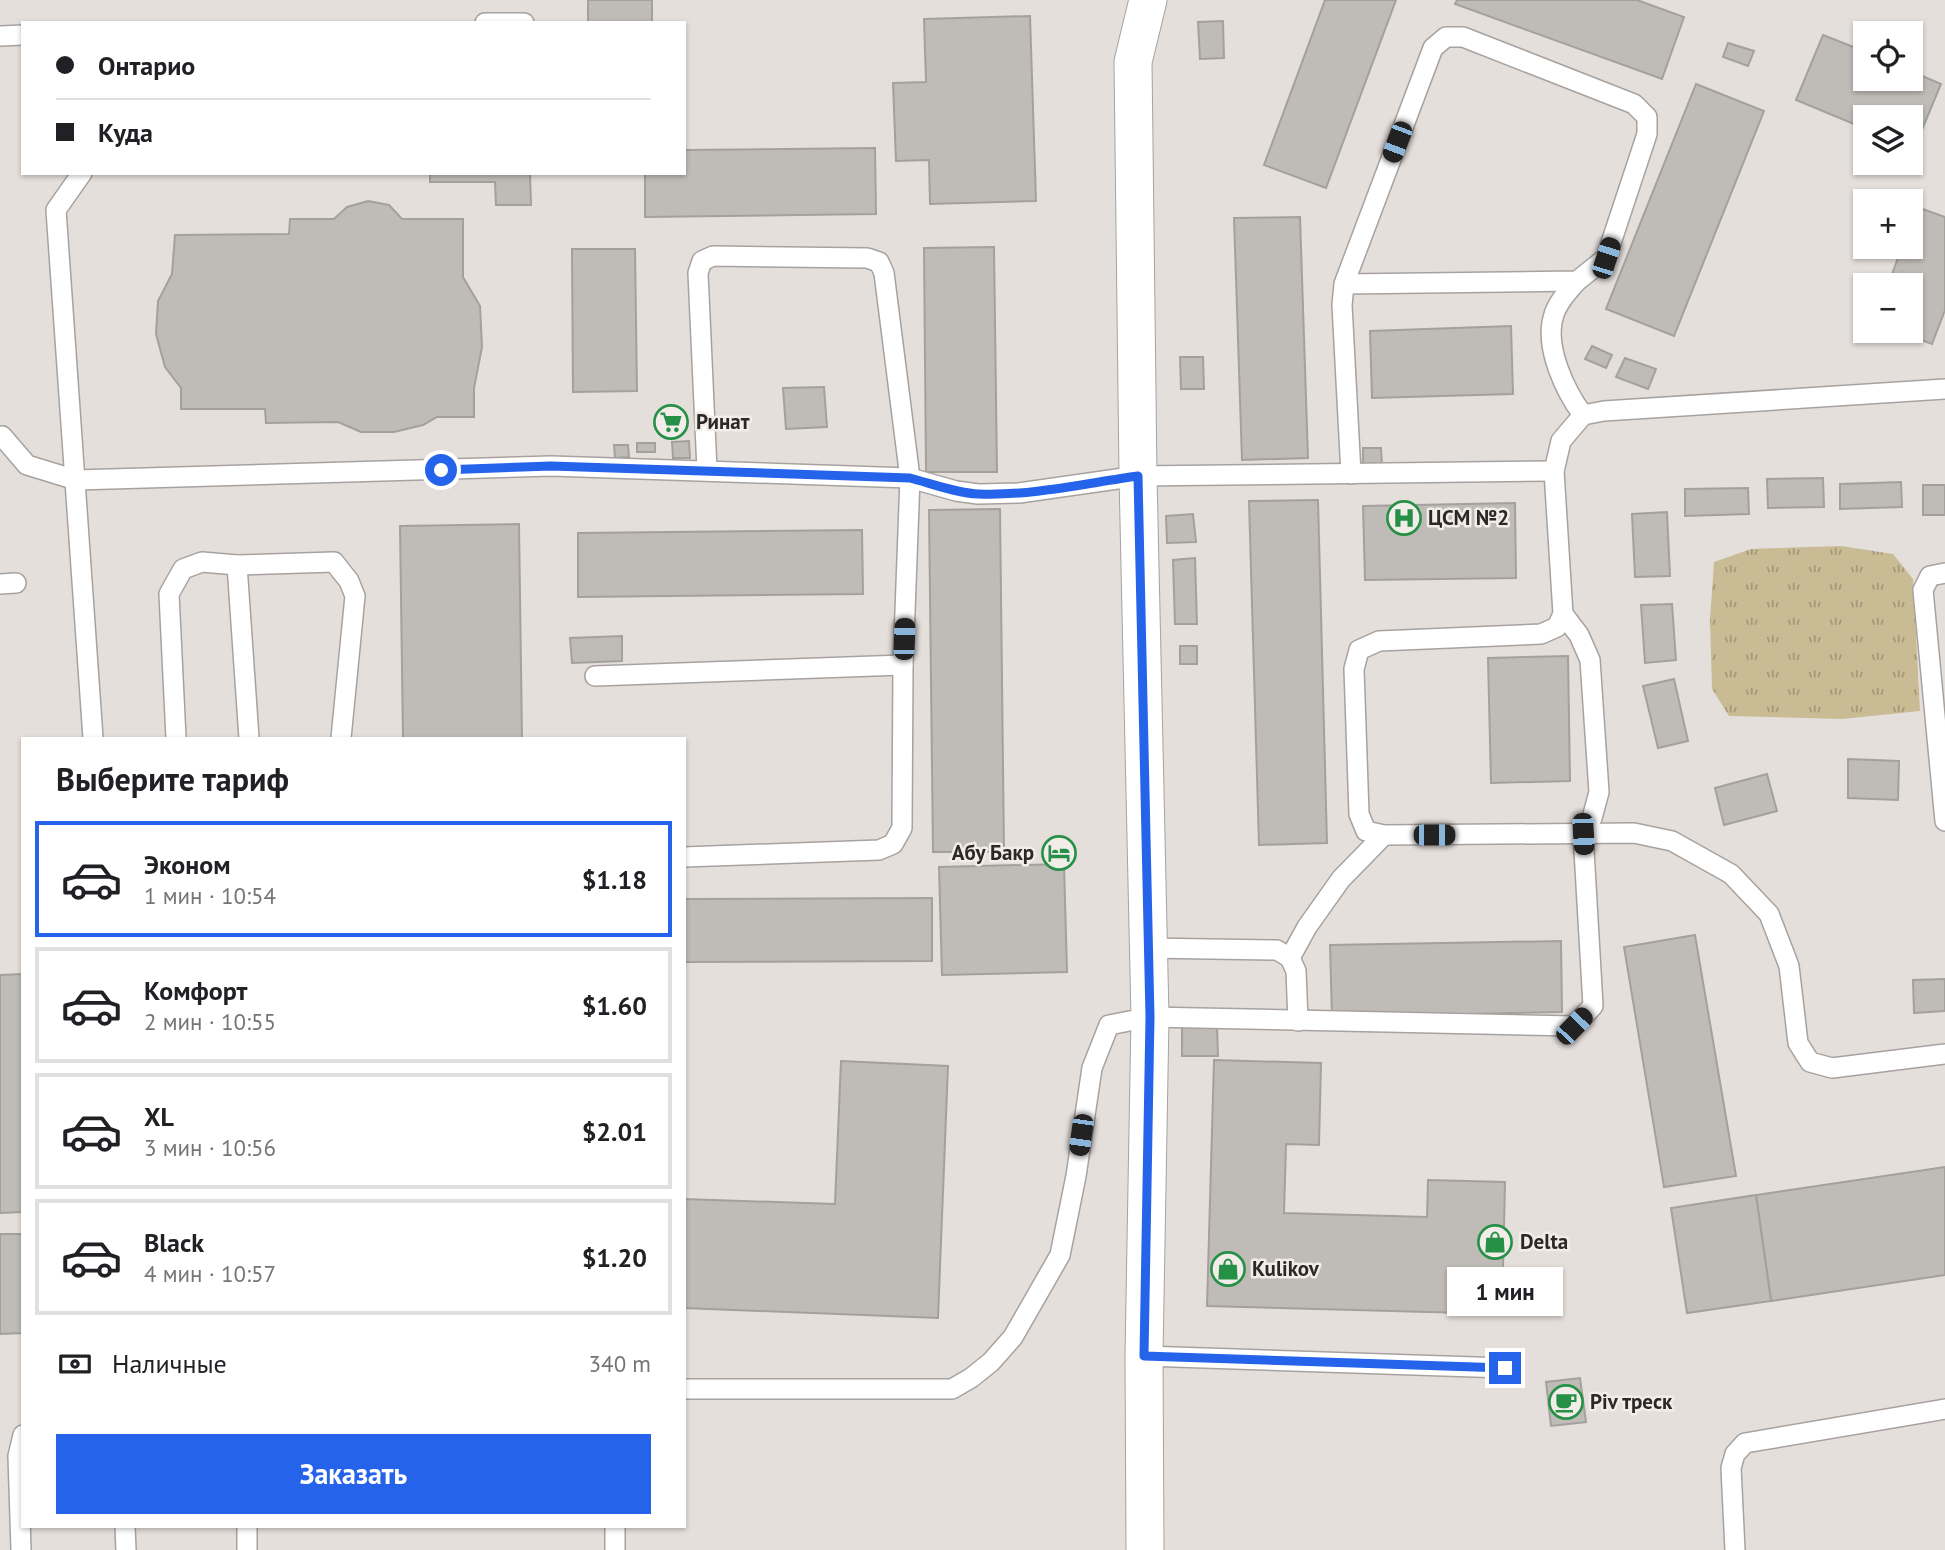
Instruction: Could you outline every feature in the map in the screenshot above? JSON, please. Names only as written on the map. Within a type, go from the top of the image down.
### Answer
[{"type":"street","points":[[1145,1550],[1144,1356],[1150,1017],[1138,476],[1133,62],[1147,0]]},
{"type":"lane","points":[[0,36],[21,35]]},
{"type":"lane","points":[[1352,474],[1342,305],[1344,284],[1433,48],[1446,37],[1463,37],[1634,104],[1647,117],[1647,134],[1606,258],[1577,281],[1564,296],[1553,316],[1551,334],[1554,357],[1583,415]]},
{"type":"lane","points":[[81,175],[56,210],[93,737]]},
{"type":"lane","points":[[686,858],[879,849],[893,844],[902,828],[903,666],[910,478],[884,273],[879,262],[867,258],[713,256],[702,261],[698,273],[707,470]]},
{"type":"lane","points":[[1344,284],[1577,281]]},
{"type":"lane","points":[[1945,389],[1604,411],[1583,415],[1561,440],[1554,471],[1563,614],[1557,627],[1541,634],[1379,641],[1359,650],[1353,669],[1359,814],[1366,831],[1384,835],[1634,833],[1672,841],[1731,874],[1769,914],[1789,966],[1798,1043],[1810,1062],[1832,1068],[1945,1054]]},
{"type":"lane","points":[[2,436],[27,466],[76,480],[551,466],[910,478],[956,491],[978,494],[1019,493],[1138,476],[1554,471]]},
{"type":"lane","points":[[176,737],[169,594],[183,569],[202,562],[237,565],[334,562],[349,580],[355,596],[341,737]]},
{"type":"lane","points":[[237,565],[248,737]]},
{"type":"lane","points":[[1945,573],[1930,576],[1923,590],[1945,821]]},
{"type":"lane","points":[[686,1390],[952,1389],[990,1362],[1013,1337],[1060,1255],[1076,1176],[1092,1068],[1109,1025],[1150,1017],[1574,1026],[1593,1006],[1583,834],[1592,818],[1599,792],[1590,660],[1579,635],[1563,614]]},
{"type":"lane","points":[[595,676],[903,666]]},
{"type":"lane","points":[[1290,958],[1307,927],[1341,879],[1384,835]]},
{"type":"lane","points":[[1148,948],[1277,950],[1290,958],[1296,971],[1298,1021]]},
{"type":"lane","points":[[1144,1356],[1505,1368]]},
{"type":"lane","points":[[1735,1550],[1731,1468],[1735,1454],[1745,1443],[1945,1409]]},
{"type":"lane","points":[[21,1444],[18,1456],[21,1550]]},
{"type":"lane","points":[[125,1528],[126,1550]]},
{"type":"lane","points":[[247,1528],[247,1550]]},
{"type":"lane","points":[[615,1528],[615,1550]]},
{"type":"green space","points":[[1841,546],[1893,554],[1913,579],[1920,711],[1842,719],[1729,716],[1712,689],[1710,619],[1714,562],[1751,549]]},
{"type":"building","points":[[588,0],[652,0],[652,21],[588,21]]},
{"type":"building","points":[[1325,0],[1396,0],[1326,188],[1264,165]]},
{"type":"building","points":[[1457,0],[1637,0],[1684,17],[1662,79],[1455,4]]},
{"type":"building","points":[[1030,16],[1036,201],[930,204],[929,160],[896,161],[893,83],[926,82],[924,19]]},
{"type":"building","points":[[1223,21],[1224,58],[1200,59],[1198,22]]},
{"type":"building","points":[[1823,35],[1853,47],[1853,91],[1923,91],[1923,76],[1941,84],[1923,127],[1923,105],[1853,105],[1853,124],[1796,100]]},
{"type":"building","points":[[1728,43],[1754,51],[1748,66],[1723,57]]},
{"type":"building","points":[[1696,84],[1764,111],[1674,336],[1606,309]]},
{"type":"building","points":[[875,148],[876,214],[645,217],[645,175],[686,175],[686,150]]},
{"type":"building","points":[[430,175],[530,175],[531,205],[496,205],[495,182],[430,182]]},
{"type":"building","points":[[368,201],[389,205],[402,219],[463,219],[463,277],[480,306],[482,347],[474,388],[474,417],[437,417],[423,425],[394,432],[361,432],[338,422],[266,423],[265,409],[181,409],[181,388],[165,367],[156,334],[158,301],[172,274],[175,235],[289,234],[290,219],[334,219],[347,207]]},
{"type":"building","points":[[1923,209],[1945,217],[1945,310],[1932,344],[1923,341],[1923,273],[1892,273],[1898,259],[1923,259]]},
{"type":"building","points":[[1300,217],[1308,458],[1242,460],[1234,218]]},
{"type":"building","points":[[994,247],[997,472],[926,472],[924,248]]},
{"type":"building","points":[[572,249],[635,249],[637,391],[573,392]]},
{"type":"building","points":[[1511,326],[1513,394],[1372,398],[1370,331]]},
{"type":"building","points":[[1592,346],[1612,355],[1606,368],[1585,359]]},
{"type":"building","points":[[1180,357],[1203,357],[1204,389],[1181,389]]},
{"type":"building","points":[[1625,358],[1656,369],[1648,389],[1616,377]]},
{"type":"building","points":[[824,387],[827,427],[786,429],[783,388]]},
{"type":"building","points":[[689,441],[690,458],[673,458],[672,442]]},
{"type":"building","points":[[637,443],[655,443],[655,452],[637,452]]},
{"type":"building","points":[[614,445],[628,445],[629,457],[615,458]]},
{"type":"building","points":[[1363,448],[1381,448],[1382,465],[1363,466]]},
{"type":"building","points":[[1823,478],[1824,507],[1768,508],[1767,479]]},
{"type":"building","points":[[1901,482],[1902,507],[1840,509],[1840,484]]},
{"type":"building","points":[[1923,485],[1945,485],[1945,515],[1923,515]]},
{"type":"building","points":[[1748,488],[1749,514],[1685,516],[1685,489]]},
{"type":"building","points":[[1318,500],[1327,843],[1259,845],[1249,501]]},
{"type":"building","points":[[1515,503],[1516,578],[1365,580],[1363,506]]},
{"type":"building","points":[[1000,509],[1004,852],[933,852],[929,510]]},
{"type":"building","points":[[1667,512],[1670,576],[1635,577],[1632,514]]},
{"type":"building","points":[[1193,514],[1196,542],[1167,543],[1166,516]]},
{"type":"building","points":[[519,524],[522,737],[403,737],[400,526]]},
{"type":"building","points":[[862,530],[863,594],[578,597],[578,533]]},
{"type":"building","points":[[1195,558],[1197,624],[1175,624],[1173,560]]},
{"type":"building","points":[[1672,604],[1676,660],[1645,663],[1641,605]]},
{"type":"building","points":[[622,636],[622,661],[572,663],[570,638]]},
{"type":"building","points":[[1180,646],[1197,646],[1197,664],[1180,664]]},
{"type":"building","points":[[1568,656],[1570,781],[1491,783],[1488,658]]},
{"type":"building","points":[[1674,679],[1688,741],[1658,748],[1643,686]]},
{"type":"building","points":[[1848,759],[1899,761],[1898,800],[1848,798]]},
{"type":"building","points":[[1767,774],[1777,811],[1724,825],[1715,788]]},
{"type":"building","points":[[1064,864],[1067,972],[942,975],[939,867]]},
{"type":"building","points":[[932,898],[932,961],[686,962],[686,899]]},
{"type":"building","points":[[1695,935],[1736,1176],[1664,1187],[1624,947]]},
{"type":"building","points":[[1561,941],[1562,1012],[1332,1017],[1330,945]]},
{"type":"building","points":[[21,974],[21,1212],[0,1213],[0,975]]},
{"type":"building","points":[[1945,979],[1945,1011],[1914,1013],[1913,980]]},
{"type":"building","points":[[1182,1025],[1217,1025],[1218,1056],[1182,1056]]},
{"type":"building","points":[[1214,1060],[1321,1063],[1319,1145],[1286,1144],[1284,1213],[1427,1217],[1428,1180],[1505,1182],[1502,1314],[1207,1306]]},
{"type":"building","points":[[841,1061],[948,1066],[938,1318],[686,1308],[686,1199],[835,1204]]},
{"type":"building","points":[[1945,1167],[1945,1275],[1771,1301],[1756,1195]]},
{"type":"building","points":[[1756,1195],[1771,1301],[1687,1313],[1671,1208]]},
{"type":"building","points":[[0,1234],[21,1234],[21,1333],[0,1334]]},
{"type":"building","name":"Piv треск","points":[[1580,1378],[1586,1422],[1551,1426],[1546,1382]]},
{"type":"place","name":"Ринат","points":[[671,422]]},
{"type":"place","name":"ЦСМ №2","points":[[1404,518]]},
{"type":"place","name":"Абу Бакр","points":[[1059,853]]},
{"type":"place","name":"Delta","points":[[1495,1242]]},
{"type":"place","name":"Kulikov","points":[[1228,1269]]},
{"type":"place","name":"Piv треск","points":[[1566,1402]]},
{"type":"route","points":[[441,470],[551,466],[910,478],[956,491],[978,494],[1019,493],[1138,476],[1150,1017],[1144,1356],[1505,1368]]}]
